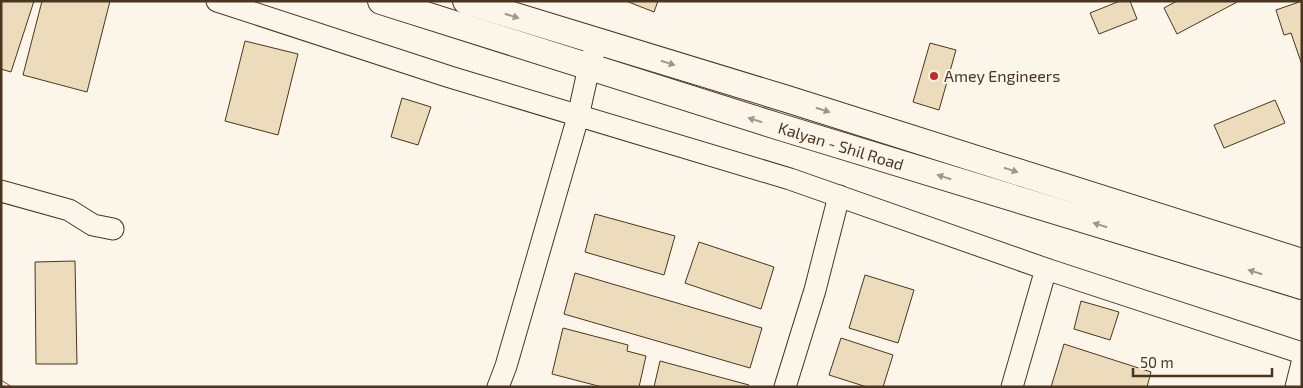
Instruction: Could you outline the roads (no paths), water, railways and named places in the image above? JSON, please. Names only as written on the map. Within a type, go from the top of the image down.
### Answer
[{"type":"main road","name":"Kalyan - Shil Road","points":[[381,1],[777,126],[1302,286]]},
{"type":"main road","name":"Kalyan - Shil Road","points":[[466,1],[787,99],[1302,262]]},
{"type":"street","points":[[217,1],[578,117],[790,180],[1302,353]]},
{"type":"street","points":[[498,387],[506,366],[578,117],[589,67],[598,42]]},
{"type":"street","points":[[1,191],[69,210],[93,225],[113,229]]},
{"type":"street","points":[[785,387],[815,290],[839,196]]},
{"type":"street","points":[[1012,387],[1046,268]]},
{"type":"street","points":[[1296,387],[1302,363]]},
{"type":"place","name":"Amey Engineers","points":[[934,76]]}]
